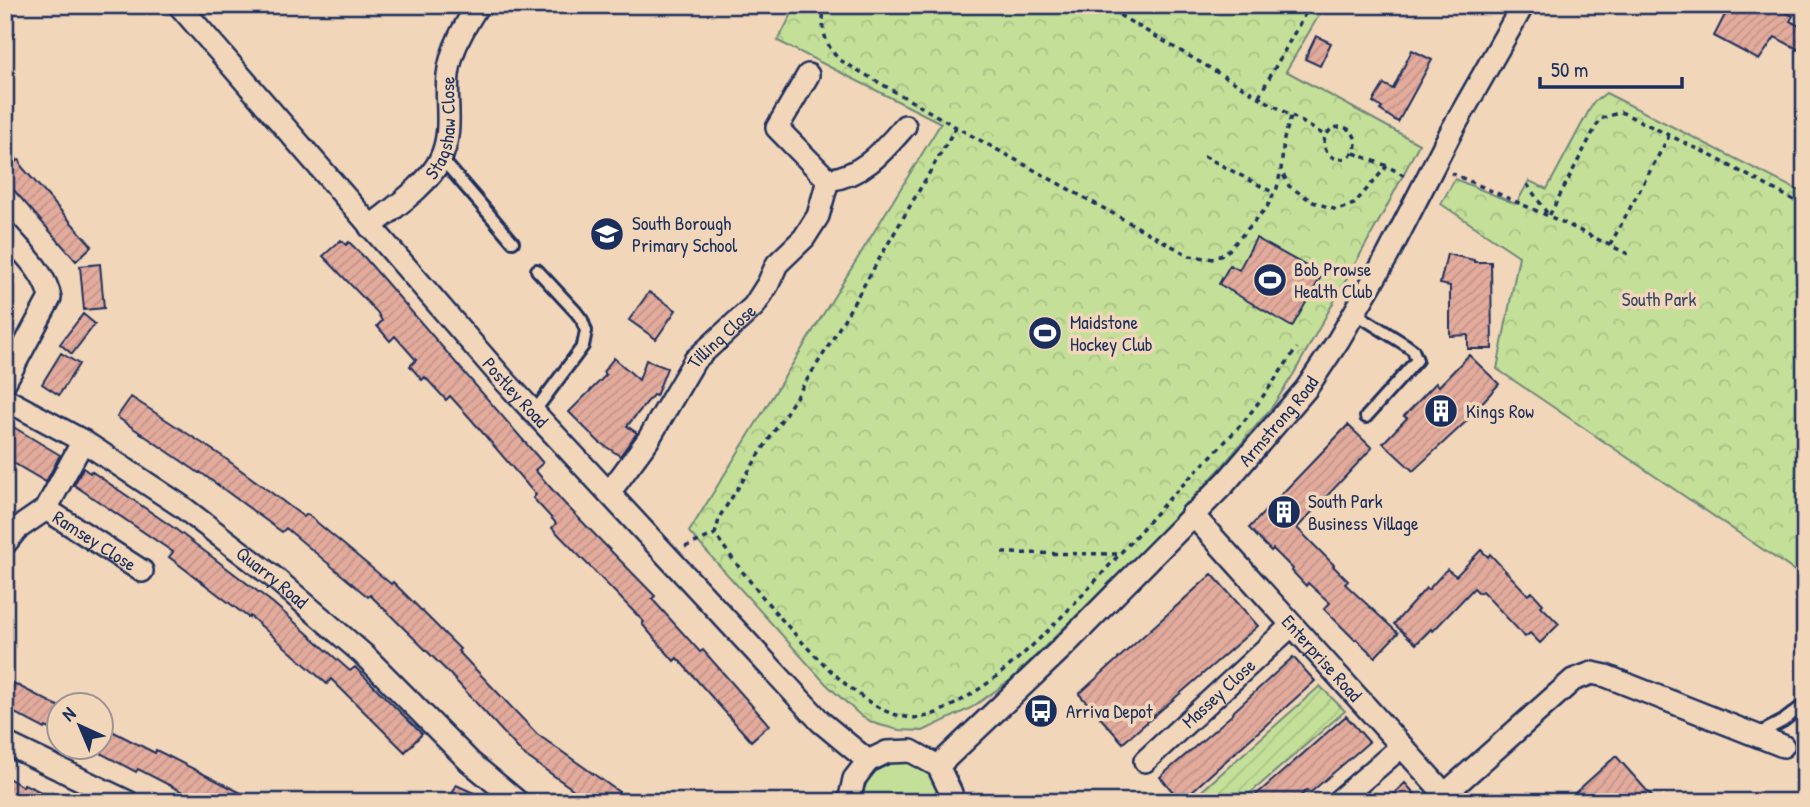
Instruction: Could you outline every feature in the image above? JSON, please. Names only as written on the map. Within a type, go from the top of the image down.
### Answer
[{"type":"street","name":"Postley Road","points":[[179,5],[370,228],[534,412],[821,722],[868,761]]},
{"type":"street","name":"Stagshaw Close","points":[[370,228],[420,185],[440,158],[449,133],[448,77],[451,57],[464,27],[478,5]]},
{"type":"street","name":"Armstrong Road","points":[[938,766],[1061,649],[1226,482],[1306,389],[1355,313],[1524,5]]},
{"type":"street","points":[[808,75],[777,128],[828,180],[858,172],[878,156],[905,126]]},
{"type":"street","name":"Tilling Close","points":[[609,493],[648,440],[695,360],[754,306],[768,285],[777,264],[804,238],[818,216],[828,180]]},
{"type":"street","points":[[5,232],[40,274],[50,298],[5,382]]},
{"type":"street","name":"Quarry Road","points":[[5,399],[83,441],[181,506],[276,579],[363,654],[470,762],[513,800]]},
{"type":"street","points":[[5,544],[17,529],[46,509],[83,441]]},
{"type":"street","name":"Ramsey Close","points":[[46,509],[142,571]]},
{"type":"street","name":"Enterprise Road","points":[[1192,514],[1448,798]]},
{"type":"street","name":"Massey Close","points":[[1145,761],[1292,625]]},
{"type":"street","points":[[1448,798],[1553,696],[1573,680],[1591,673],[1606,676],[1783,746]]},
{"type":"street","points":[[5,743],[128,802]]},
{"type":"street","points":[[1337,802],[1402,746]]},
{"type":"street","points":[[849,802],[854,779],[868,761],[887,752],[911,751],[938,766],[951,793],[950,802]]},
{"type":"lane","points":[[440,158],[513,242]]},
{"type":"lane","points":[[534,412],[583,346],[586,331],[576,312],[537,270]]},
{"type":"lane","points":[[1355,313],[1413,350],[1417,360],[1366,417]]},
{"type":"lane","points":[[1756,735],[1783,721],[1805,704]]},
{"type":"path","points":[[825,5],[823,32],[835,55],[956,127],[1181,253],[1199,258],[1218,258],[1229,250],[1254,224],[1274,194],[1291,117]]},
{"type":"path","points":[[1102,5],[1326,136]]},
{"type":"path","points":[[1259,96],[1310,5]]},
{"type":"path","points":[[1549,216],[1601,119],[1621,112],[1805,206]]},
{"type":"path","points":[[715,534],[720,516],[828,347],[956,127]]},
{"type":"path","points":[[1353,153],[1356,143],[1349,130],[1333,129],[1326,136],[1325,146],[1330,155],[1339,159],[1353,153],[1387,166],[1412,180]]},
{"type":"path","points":[[1610,245],[1670,136]]},
{"type":"path","points":[[1204,156],[1274,194]]},
{"type":"path","points":[[1281,170],[1289,186],[1313,202],[1337,210],[1359,200],[1387,166]]},
{"type":"path","points":[[1434,166],[1628,254]]},
{"type":"path","points":[[1527,184],[1549,216]]},
{"type":"path","points":[[715,534],[786,623],[840,680],[868,703],[895,715],[921,718],[950,706],[1000,674],[1059,618],[1245,419],[1297,348]]},
{"type":"path","points":[[666,555],[715,534]]},
{"type":"path","points":[[1002,553],[1119,554]]},
{"type":"green space","points":[[796,5],[1325,5],[1286,71],[1419,144],[1293,375],[1272,407],[1220,469],[1138,555],[1012,679],[971,708],[923,731],[899,730],[862,717],[826,684],[689,532],[941,123],[778,41]]},
{"type":"green space","name":"South Park","points":[[1606,93],[1805,194],[1805,578],[1497,369],[1519,256],[1441,204],[1455,179],[1516,204],[1529,181],[1547,189],[1593,103]]},
{"type":"green space","points":[[1320,686],[1345,711],[1240,802],[1189,802]]},
{"type":"green space","points":[[896,760],[914,763],[928,770],[937,784],[942,802],[863,802],[865,787],[872,775]]},
{"type":"building","points":[[1730,5],[1772,5],[1793,16],[1790,21],[1805,29],[1805,53],[1775,37],[1759,60],[1714,36]]},
{"type":"building","points":[[1316,36],[1331,43],[1320,66],[1305,59]]},
{"type":"building","points":[[1412,50],[1432,60],[1398,122],[1373,102],[1384,84],[1393,89]]},
{"type":"building","points":[[5,135],[8,135],[17,161],[20,160],[22,167],[92,246],[76,261],[5,180]]},
{"type":"building","name":"Bob Prowse Health Club","points":[[1256,238],[1322,275],[1292,327],[1219,284],[1230,265],[1239,270]]},
{"type":"building","points":[[341,240],[346,245],[349,242],[365,258],[543,463],[535,470],[564,503],[655,596],[652,599],[700,652],[703,650],[769,725],[751,741],[677,658],[674,661],[642,624],[644,622],[552,528],[556,523],[533,498],[536,495],[470,418],[450,396],[446,400],[425,377],[422,380],[410,366],[416,360],[395,336],[390,341],[377,326],[382,321],[377,312],[323,256]]},
{"type":"building","points":[[1447,254],[1474,262],[1491,262],[1492,349],[1468,349],[1468,335],[1450,336],[1450,286],[1440,284]]},
{"type":"building","points":[[100,264],[104,308],[84,310],[80,266]]},
{"type":"building","points":[[649,292],[676,310],[656,339],[629,320]]},
{"type":"building","points":[[83,314],[95,324],[72,354],[60,344]]},
{"type":"building","points":[[61,353],[79,364],[59,395],[42,384]]},
{"type":"building","name":"Kings Row","points":[[1469,355],[1499,384],[1470,418],[1413,471],[1383,443],[1407,418],[1404,416],[1436,383],[1439,386]]},
{"type":"building","points":[[614,358],[639,380],[646,360],[667,368],[656,396],[653,395],[627,426],[637,433],[620,456],[599,442],[569,412],[606,375],[603,372]]},
{"type":"building","points":[[131,397],[222,456],[304,517],[307,514],[391,584],[393,582],[460,649],[458,651],[537,734],[619,792],[612,802],[591,802],[523,754],[448,672],[370,595],[368,597],[286,528],[282,532],[200,472],[117,417]]},
{"type":"building","points":[[5,422],[60,455],[46,482],[5,458]]},
{"type":"building","name":"South Park Business Village","points":[[1348,425],[1372,448],[1297,528],[1348,581],[1345,584],[1398,633],[1375,657],[1324,609],[1330,603],[1308,583],[1306,586],[1293,569],[1249,528]]},
{"type":"building","points":[[83,468],[174,528],[273,603],[350,671],[355,667],[422,734],[405,752],[331,679],[327,684],[250,616],[249,618],[169,557],[173,552],[74,485]]},
{"type":"building","points":[[1481,550],[1488,557],[1490,554],[1528,595],[1532,592],[1543,604],[1541,606],[1559,624],[1540,643],[1530,633],[1525,637],[1482,591],[1479,593],[1474,588],[1433,631],[1431,629],[1416,644],[1394,624],[1447,569],[1456,576]]},
{"type":"building","points":[[1212,574],[1258,626],[1123,743],[1079,694]]},
{"type":"building","points":[[1293,657],[1315,681],[1181,801],[1160,777],[1233,714]]},
{"type":"building","points":[[5,679],[46,700],[46,727],[45,729],[5,708]]},
{"type":"building","points":[[1346,716],[1369,742],[1310,793],[1307,790],[1294,802],[1248,802]]},
{"type":"building","points":[[116,733],[155,753],[156,750],[259,802],[202,802],[138,769],[136,772],[116,761]]},
{"type":"building","points":[[1616,756],[1657,802],[1565,802]]},
{"type":"building","points":[[5,776],[23,787],[24,784],[62,802],[5,802]]},
{"type":"building","points":[[1405,783],[1422,802],[1385,802]]},
{"type":"building","points":[[456,785],[494,802],[449,802]]},
{"type":"place","name":"South Borough Primary School","points":[[607,234]]},
{"type":"place","name":"Bob Prowse Health Club","points":[[1270,280]]},
{"type":"place","name":"Maidstone Hockey Club","points":[[1045,333]]},
{"type":"place","name":"Kings Row","points":[[1441,411]]},
{"type":"place","name":"South Park Business Village","points":[[1284,512]]},
{"type":"place","name":"Arriva Depot","points":[[1041,711]]}]
